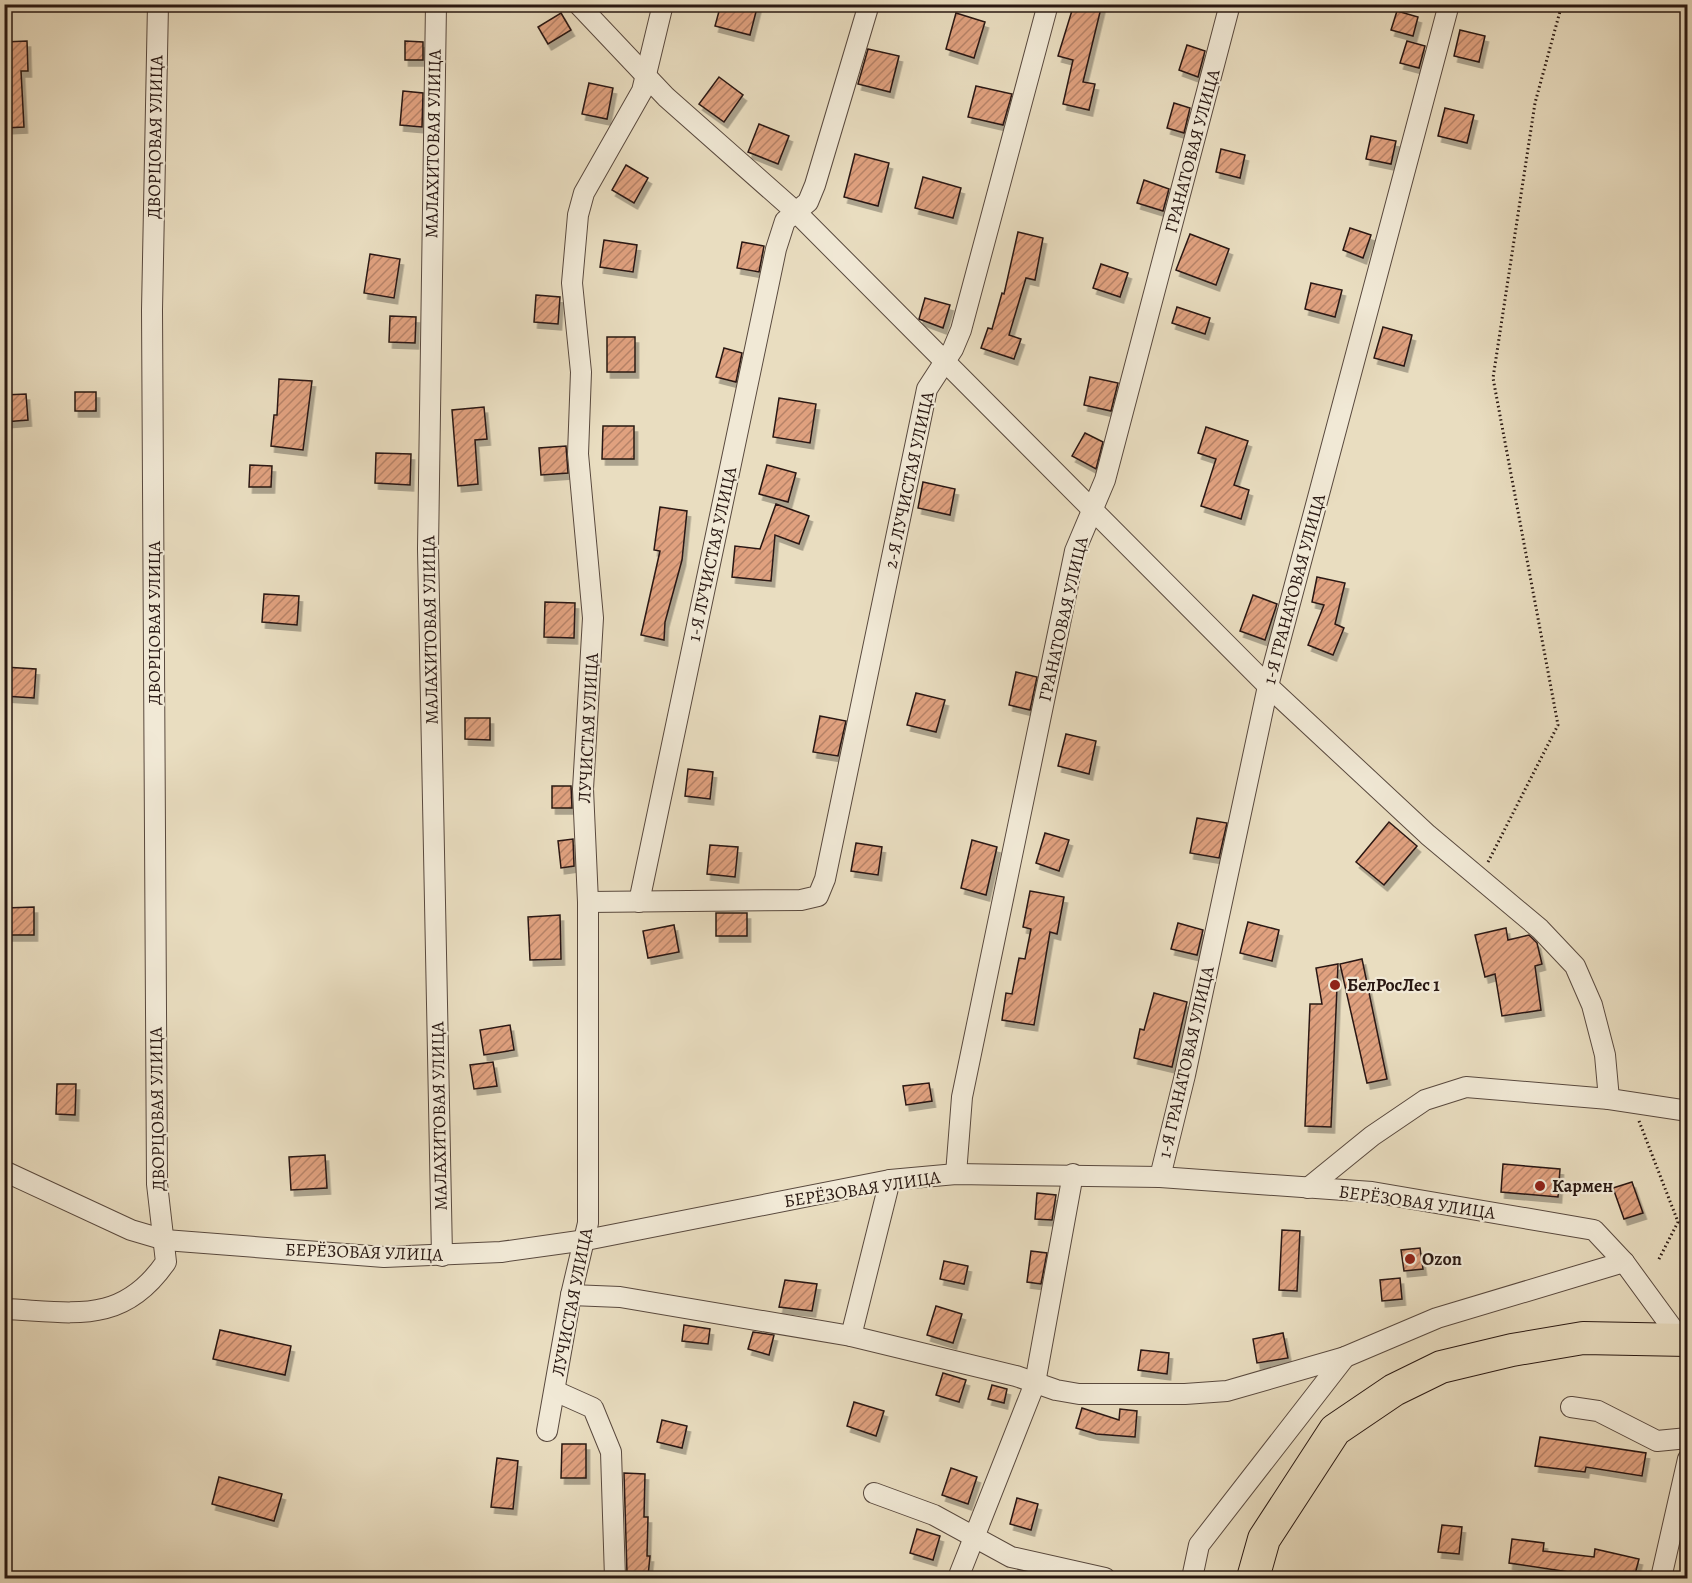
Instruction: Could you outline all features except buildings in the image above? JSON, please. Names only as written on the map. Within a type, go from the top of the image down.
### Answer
[{"type":"main road","points":[[1253,1578],[1264,1539],[1335,1430],[1394,1390],[1441,1367],[1512,1350],[1583,1338],[1685,1340]]},
{"type":"street","name":"ДВОРЦОВАЯ УЛИЦА","points":[[4,1309],[85,1313],[125,1304],[152,1282],[166,1262],[157,1184],[153,562],[152,310],[158,4]]},
{"type":"street","name":"МАЛАХИТОВАЯ УЛИЦА","points":[[436,4],[428,549],[442,1256]]},
{"type":"street","points":[[578,4],[666,97],[796,212],[1268,686],[1428,835],[1481,877],[1540,929],[1575,966],[1592,1005],[1605,1055],[1608,1099]]},
{"type":"street","name":"ЛУЧИСТАЯ УЛИЦА","points":[[547,1431],[571,1295],[586,1240],[589,1054],[588,902],[583,758],[594,618],[579,465],[580,372],[572,283],[578,215],[584,193],[595,170],[635,108],[663,4]]},
{"type":"street","name":"1-Я ЛУЧИСТАЯ УЛИЦА","points":[[639,902],[776,249],[785,221],[808,202],[815,185],[869,4]]},
{"type":"street","name":"2-Я ЛУЧИСТАЯ УЛИЦА","points":[[639,902],[801,900],[818,896],[825,879],[927,389],[961,330],[1048,4]]},
{"type":"street","name":"ГРАНАТОВАЯ УЛИЦА","points":[[956,1174],[962,1097],[1075,551],[1083,527],[1105,480],[1230,4]]},
{"type":"street","name":"1-Я ГРАНАТОВАЯ УЛИЦА","points":[[1160,1177],[1185,1075],[1268,686],[1449,4]]},
{"type":"street","points":[[588,902],[639,902]]},
{"type":"street","points":[[1308,1188],[1372,1136],[1425,1100],[1466,1088],[1608,1099],[1688,1111]]},
{"type":"street","name":"БЕРЁЗОВАЯ УЛИЦА","points":[[4,1171],[131,1230],[165,1240],[384,1257],[501,1252],[586,1240],[890,1180],[956,1174],[1160,1177],[1372,1192],[1594,1230],[1624,1262],[1685,1340]]},
{"type":"street","points":[[958,1578],[1035,1383],[1073,1174]]},
{"type":"street","points":[[851,1335],[890,1180]]},
{"type":"street","points":[[571,1295],[620,1297],[851,1335],[1079,1394],[1185,1394],[1227,1391],[1345,1358],[1437,1318],[1624,1262]]},
{"type":"street","points":[[1192,1578],[1199,1545],[1345,1358]]},
{"type":"street","points":[[555,1391],[593,1408],[611,1452],[615,1578]]},
{"type":"street","points":[[1571,1407],[1598,1411],[1657,1441],[1688,1438]]},
{"type":"street","points":[[1661,1578],[1688,1460]]},
{"type":"street","points":[[874,1493],[934,1515],[1011,1557],[1105,1578]]},
{"type":"path","points":[[1481,877],[1558,724],[1493,378],[1535,103],[1562,4]]},
{"type":"path","points":[[1632,1103],[1678,1222],[1658,1261]]},
{"type":"place","name":"БелРосЛес 1","points":[[1335,985]]},
{"type":"place","name":"Кармен","points":[[1540,1186]]},
{"type":"place","name":"Ozon","points":[[1410,1259]]}]
